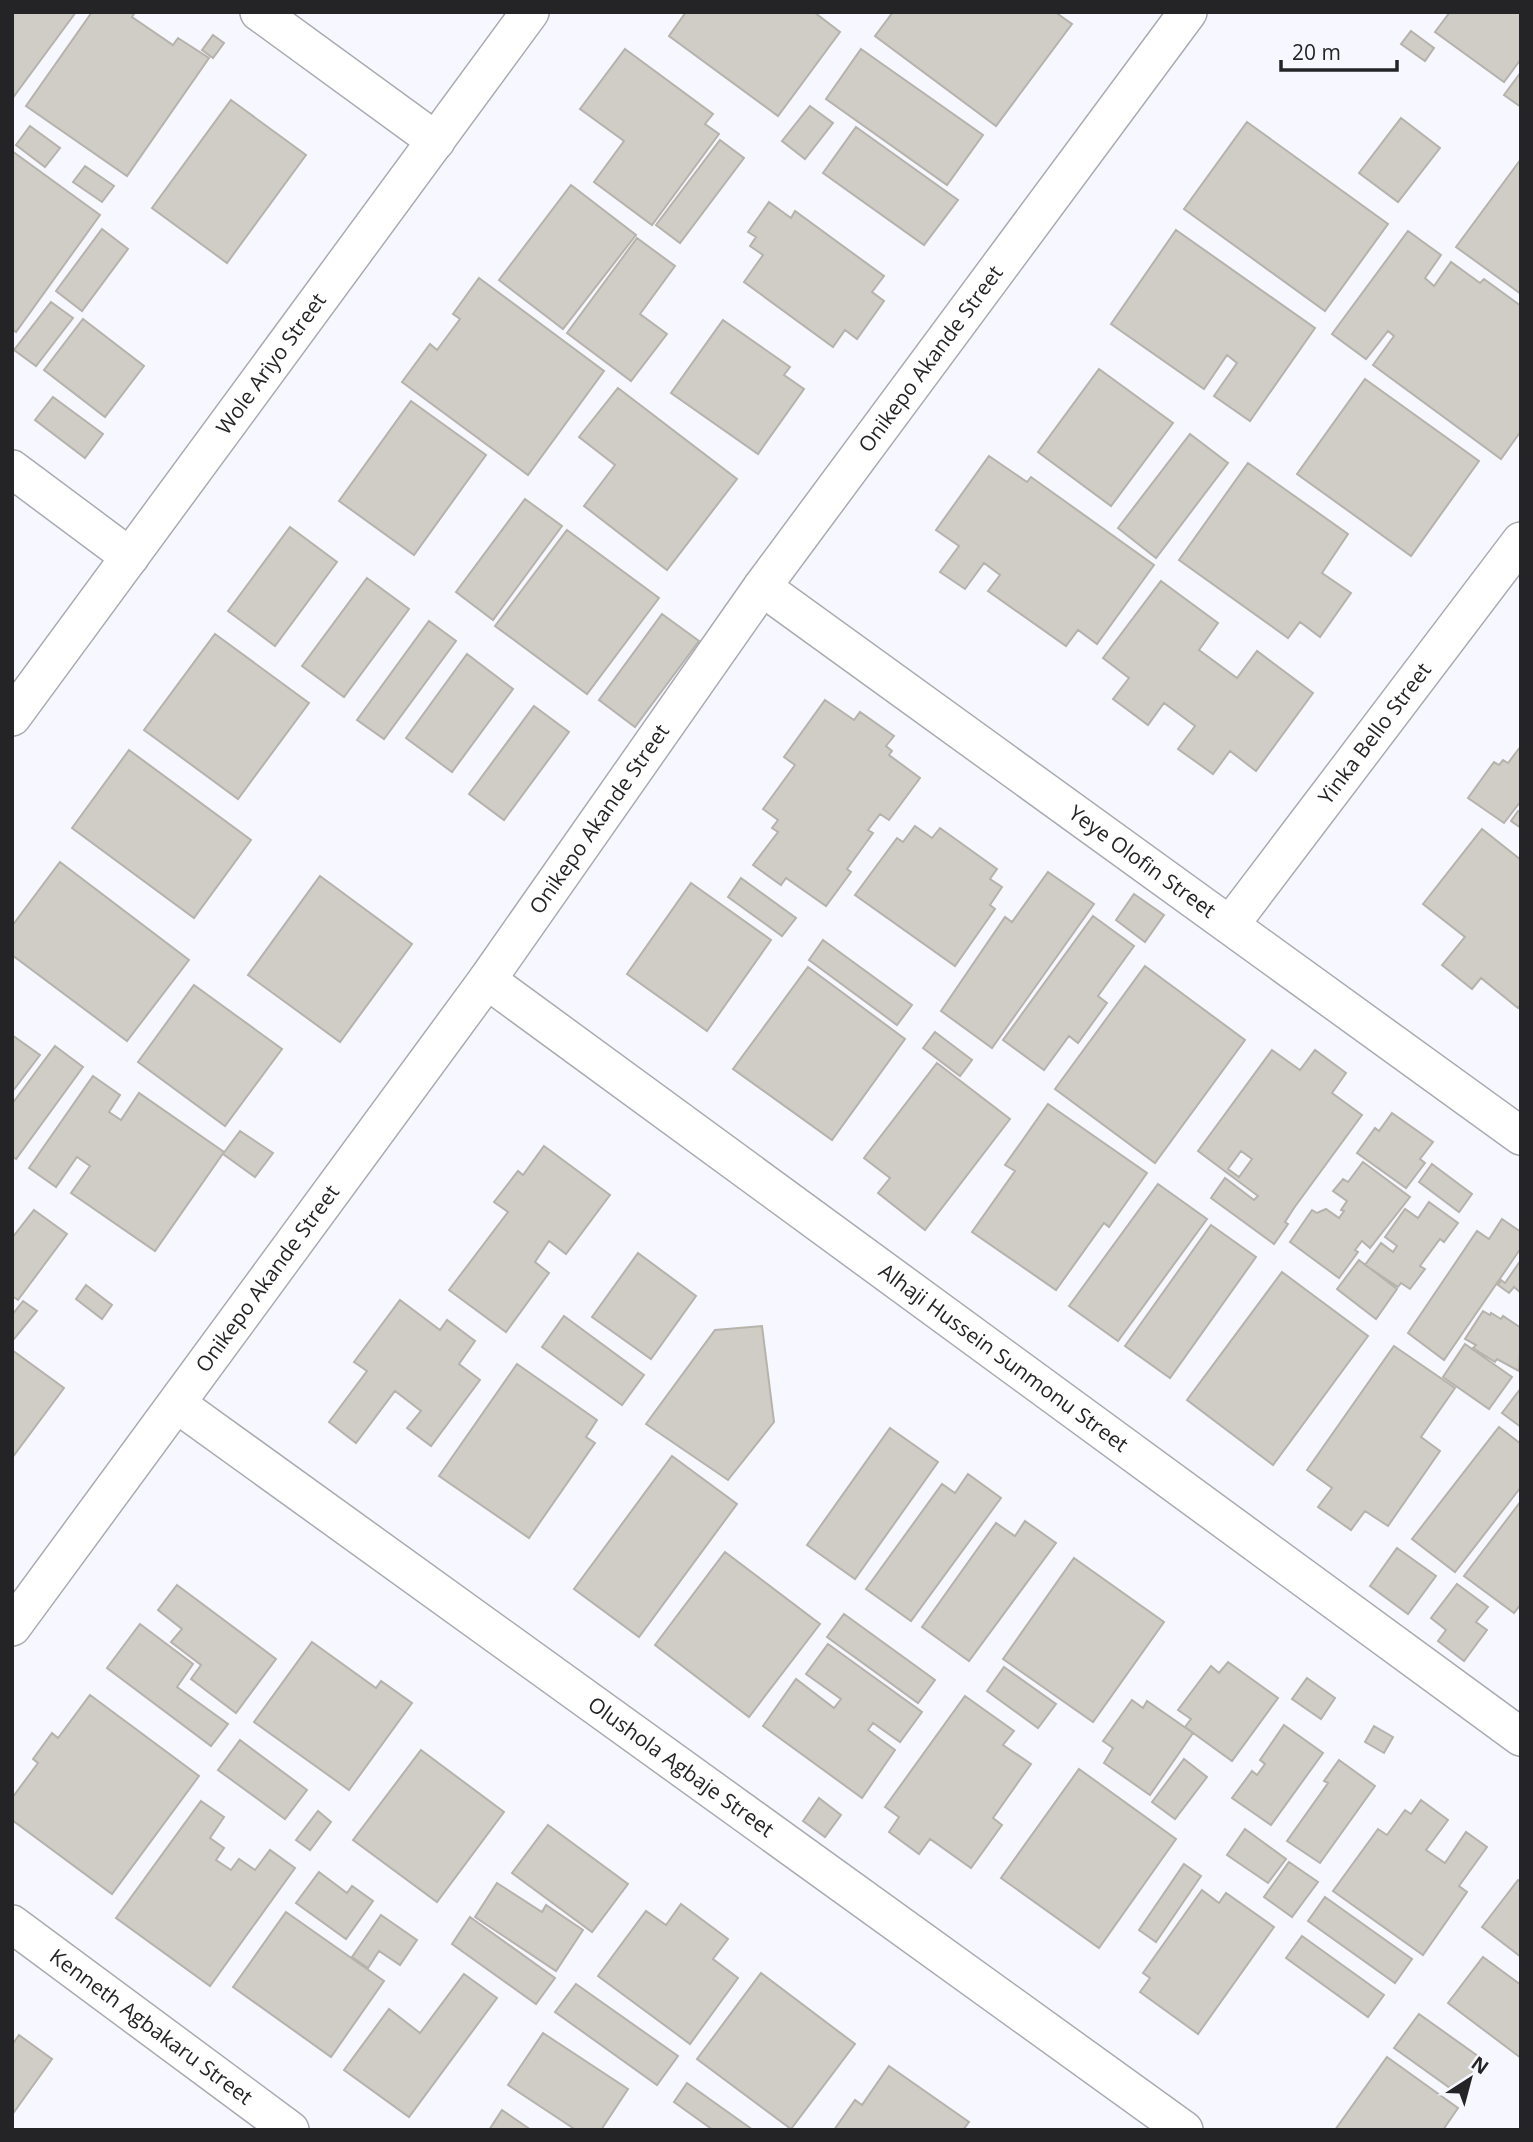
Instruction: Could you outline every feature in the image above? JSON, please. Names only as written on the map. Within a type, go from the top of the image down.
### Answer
[{"type":"street","points":[[259,12],[436,141]]},
{"type":"street","name":"Wole Ariyo Street","points":[[12,717],[530,12]]},
{"type":"street","name":"Onikepo Akande Street","points":[[12,1627],[487,980],[762,587],[1188,12]]},
{"type":"street","points":[[12,469],[130,557]]},
{"type":"street","name":"Yinka Bello Street","points":[[1230,925],[1521,541]]},
{"type":"street","name":"Yeye Olofin Street","points":[[762,587],[1521,1136]]},
{"type":"street","name":"Alhaji Hussein Sunmonu Street","points":[[487,980],[1521,1738]]},
{"type":"street","name":"Olushola Agbaje Street","points":[[177,1404],[1184,2130]]},
{"type":"street","name":"Kenneth Agbakaru Street","points":[[12,1924],[290,2130]]},
{"type":"building","points":[[12,12],[76,12],[12,99]]},
{"type":"building","points":[[92,12],[135,12],[132,17],[173,45],[178,38],[209,58],[127,176],[26,106]]},
{"type":"building","points":[[686,12],[814,12],[840,32],[778,116],[669,36]]},
{"type":"building","points":[[893,12],[1055,12],[1072,24],[996,126],[875,36]]},
{"type":"building","points":[[1450,12],[1521,12],[1521,59],[1504,82],[1435,32]]},
{"type":"building","points":[[1411,31],[1434,48],[1425,61],[1401,44]]},
{"type":"building","points":[[213,35],[224,43],[213,58],[202,50]]},
{"type":"building","points":[[625,49],[713,114],[705,124],[719,134],[652,225],[594,182],[624,141],[580,109]]},
{"type":"building","points":[[861,49],[983,135],[947,185],[826,99]]},
{"type":"building","points":[[1521,72],[1521,107],[1504,95]]},
{"type":"building","points":[[231,100],[306,155],[227,263],[152,208]]},
{"type":"building","points":[[810,106],[833,123],[805,159],[782,141]]},
{"type":"building","points":[[1401,118],[1440,148],[1398,202],[1359,173]]},
{"type":"building","points":[[1247,122],[1388,224],[1325,311],[1184,209]]},
{"type":"building","points":[[30,126],[60,148],[45,167],[16,145]]},
{"type":"building","points":[[856,127],[958,200],[924,245],[823,173]]},
{"type":"building","points":[[720,140],[744,158],[680,243],[656,225]]},
{"type":"building","points":[[12,151],[100,215],[16,332],[12,329]]},
{"type":"building","points":[[1521,159],[1521,294],[1456,247]]},
{"type":"building","points":[[85,166],[114,186],[102,202],[73,182]]},
{"type":"building","points":[[571,185],[636,235],[563,329],[499,280]]},
{"type":"building","points":[[769,202],[791,218],[795,211],[884,276],[872,292],[884,301],[857,339],[845,330],[833,347],[744,282],[763,255],[750,246],[756,237],[748,232]]},
{"type":"building","points":[[102,229],[128,249],[82,311],[56,291]]},
{"type":"building","points":[[1176,230],[1315,328],[1250,421],[1214,396],[1237,363],[1227,355],[1204,389],[1111,324]]},
{"type":"building","points":[[1408,231],[1441,255],[1425,278],[1434,286],[1451,262],[1480,283],[1484,279],[1521,306],[1521,431],[1501,459],[1373,365],[1394,336],[1388,331],[1366,359],[1332,334]]},
{"type":"building","points":[[637,238],[675,266],[640,314],[667,334],[631,381],[567,333]]},
{"type":"building","points":[[479,278],[604,371],[528,475],[402,382],[430,344],[437,350],[460,319],[453,314]]},
{"type":"building","points":[[51,302],[73,318],[36,366],[14,350]]},
{"type":"building","points":[[83,319],[144,366],[105,417],[44,370]]},
{"type":"building","points":[[723,320],[790,367],[784,375],[804,389],[758,454],[671,393]]},
{"type":"building","points":[[1099,369],[1173,423],[1111,506],[1038,452]]},
{"type":"building","points":[[1365,379],[1479,461],[1411,556],[1297,474]]},
{"type":"building","points":[[618,388],[737,479],[667,570],[584,506],[615,465],[579,437]]},
{"type":"building","points":[[53,397],[103,434],[85,458],[35,420]]},
{"type":"building","points":[[411,401],[486,455],[414,555],[339,501]]},
{"type":"building","points":[[1190,434],[1228,463],[1156,558],[1118,528]]},
{"type":"building","points":[[989,456],[1027,482],[1031,477],[1154,565],[1097,644],[1078,630],[1066,646],[988,591],[1000,575],[984,563],[965,589],[940,572],[959,546],[936,530]]},
{"type":"building","points":[[1248,463],[1348,534],[1322,573],[1351,593],[1320,637],[1300,622],[1288,638],[1179,560]]},
{"type":"building","points":[[525,499],[562,526],[493,620],[456,592]]},
{"type":"building","points":[[290,527],[337,562],[275,646],[228,611]]},
{"type":"building","points":[[567,530],[659,598],[587,694],[495,626]]},
{"type":"building","points":[[367,578],[409,609],[344,697],[302,666]]},
{"type":"building","points":[[1161,581],[1218,623],[1199,650],[1237,678],[1257,651],[1313,693],[1256,771],[1230,751],[1213,774],[1178,749],[1195,726],[1164,703],[1148,725],[1113,699],[1129,678],[1103,658]]},
{"type":"building","points":[[662,614],[699,641],[635,727],[599,700]]},
{"type":"building","points":[[429,621],[456,641],[384,739],[357,720]]},
{"type":"building","points":[[215,634],[309,703],[238,799],[144,730]]},
{"type":"building","points":[[467,654],[513,689],[452,772],[406,738]]},
{"type":"building","points":[[825,700],[854,720],[860,712],[894,736],[886,746],[892,751],[889,755],[920,778],[889,820],[880,814],[868,830],[873,833],[847,869],[851,872],[826,906],[786,878],[781,885],[753,865],[778,832],[772,828],[778,820],[763,809],[795,765],[784,757]]},
{"type":"building","points":[[534,706],[569,732],[504,820],[469,794]]},
{"type":"building","points":[[1521,746],[1521,801],[1504,823],[1468,798],[1494,762],[1499,765],[1503,760],[1508,763]]},
{"type":"building","points":[[129,750],[251,840],[194,918],[72,828]]},
{"type":"building","points":[[1518,811],[1521,813],[1521,828],[1511,821]]},
{"type":"building","points":[[915,826],[932,838],[940,828],[997,869],[990,879],[1002,887],[990,905],[995,909],[955,966],[855,895],[897,838],[903,842]]},
{"type":"building","points":[[1482,829],[1521,860],[1521,1004],[1518,1008],[1481,978],[1472,989],[1442,965],[1465,937],[1423,904]]},
{"type":"building","points":[[60,862],[189,960],[127,1041],[12,955],[12,926]]},
{"type":"building","points":[[1048,872],[1094,904],[992,1048],[941,1011],[1005,917],[1012,922]]},
{"type":"building","points":[[320,876],[412,944],[340,1042],[248,975]]},
{"type":"building","points":[[741,878],[796,918],[782,936],[728,897]]},
{"type":"building","points":[[691,883],[771,940],[707,1031],[627,974]]},
{"type":"building","points":[[1134,894],[1164,915],[1145,942],[1116,920]]},
{"type":"building","points":[[1093,916],[1134,946],[1098,996],[1107,1003],[1078,1043],[1069,1036],[1044,1070],[1003,1040]]},
{"type":"building","points":[[823,940],[912,1005],[897,1025],[809,960]]},
{"type":"building","points":[[1145,966],[1245,1040],[1155,1163],[1055,1089]]},
{"type":"building","points":[[808,967],[905,1039],[832,1140],[733,1069]]},
{"type":"building","points":[[194,985],[282,1049],[225,1126],[138,1062]]},
{"type":"building","points":[[935,1032],[972,1060],[960,1076],[923,1048]]},
{"type":"building","points":[[12,1035],[40,1055],[12,1092]]},
{"type":"building","points":[[55,1046],[83,1067],[16,1159],[12,1156],[12,1104]]},
{"type":"building","points":[[1272,1050],[1300,1070],[1315,1050],[1346,1073],[1332,1093],[1362,1115],[1294,1208],[1285,1222],[1288,1224],[1274,1244],[1211,1198],[1225,1178],[1254,1200],[1258,1196],[1198,1151]],"holes":[[[1241,1151],[1252,1159],[1239,1177],[1228,1169]]]},
{"type":"building","points":[[937,1063],[1010,1119],[925,1230],[878,1193],[890,1178],[864,1158]]},
{"type":"building","points":[[93,1076],[120,1095],[109,1112],[121,1120],[139,1093],[224,1152],[155,1251],[71,1193],[90,1166],[77,1157],[56,1187],[29,1168]]},
{"type":"building","points":[[1048,1104],[1147,1173],[1109,1227],[1104,1223],[1056,1290],[972,1232],[1015,1171],[1005,1165]]},
{"type":"building","points":[[1392,1113],[1433,1142],[1420,1159],[1425,1163],[1406,1188],[1357,1153],[1375,1128],[1379,1131]]},
{"type":"building","points":[[240,1131],[273,1153],[255,1177],[223,1154]]},
{"type":"building","points":[[544,1146],[610,1195],[566,1254],[549,1241],[535,1262],[549,1273],[506,1332],[449,1290],[508,1212],[494,1202],[518,1171],[523,1175]]},
{"type":"building","points":[[1363,1162],[1410,1197],[1370,1248],[1362,1241],[1355,1250],[1358,1252],[1339,1278],[1290,1242],[1312,1210],[1317,1213],[1326,1209],[1339,1218],[1347,1201],[1333,1191],[1343,1179],[1348,1182]]},
{"type":"building","points":[[1432,1164],[1472,1194],[1459,1212],[1419,1182]]},
{"type":"building","points":[[1158,1184],[1207,1219],[1118,1341],[1069,1306]]},
{"type":"building","points":[[1429,1202],[1458,1223],[1444,1242],[1440,1239],[1420,1266],[1425,1269],[1410,1289],[1401,1283],[1398,1287],[1365,1265],[1381,1243],[1393,1252],[1397,1246],[1385,1237],[1405,1209],[1418,1218]]},
{"type":"building","points":[[34,1210],[67,1234],[18,1300],[12,1296],[12,1238]]},
{"type":"building","points":[[1502,1219],[1521,1232],[1521,1248],[1444,1360],[1408,1333],[1477,1231],[1489,1239]]},
{"type":"building","points":[[1211,1225],[1256,1257],[1170,1378],[1125,1346]]},
{"type":"building","points":[[638,1253],[696,1296],[651,1359],[592,1317]]},
{"type":"building","points":[[1359,1260],[1397,1289],[1376,1319],[1337,1289]]},
{"type":"building","points":[[1521,1260],[1521,1293],[1514,1287],[1509,1293],[1498,1285],[1501,1280],[1505,1283]]},
{"type":"building","points":[[1282,1272],[1368,1336],[1273,1465],[1187,1400]]},
{"type":"building","points":[[86,1285],[112,1305],[102,1319],[76,1299]]},
{"type":"building","points":[[400,1300],[440,1330],[447,1320],[475,1341],[459,1364],[480,1380],[431,1446],[407,1428],[421,1411],[395,1391],[356,1443],[329,1422],[367,1371],[354,1362]]},
{"type":"building","points":[[23,1301],[37,1311],[14,1339],[12,1315]]},
{"type":"building","points":[[1483,1311],[1501,1319],[1503,1316],[1521,1328],[1519,1371],[1497,1359],[1495,1362],[1473,1348],[1476,1345],[1465,1339]]},
{"type":"building","points":[[564,1316],[644,1375],[622,1405],[542,1347]]},
{"type":"building","points":[[762,1326],[774,1422],[728,1480],[646,1424],[715,1330]]},
{"type":"building","points":[[1465,1344],[1512,1377],[1489,1409],[1443,1377]]},
{"type":"building","points":[[1394,1346],[1455,1388],[1421,1437],[1440,1451],[1388,1526],[1365,1511],[1351,1530],[1318,1507],[1332,1488],[1307,1470]]},
{"type":"building","points":[[12,1350],[64,1388],[12,1458]]},
{"type":"building","points":[[517,1364],[597,1420],[586,1437],[595,1443],[529,1538],[439,1476]]},
{"type":"building","points":[[1521,1388],[1521,1427],[1502,1413]]},
{"type":"building","points":[[1499,1427],[1521,1444],[1521,1487],[1455,1572],[1412,1539]]},
{"type":"building","points":[[890,1428],[938,1462],[855,1579],[807,1545]]},
{"type":"building","points":[[672,1456],[737,1504],[639,1637],[574,1589]]},
{"type":"building","points":[[968,1474],[1001,1498],[911,1621],[866,1589],[942,1484],[955,1493]]},
{"type":"building","points":[[1521,1501],[1521,1604],[1514,1613],[1464,1576]]},
{"type":"building","points":[[1025,1521],[1056,1543],[969,1661],[922,1627],[996,1523],[1015,1536]]},
{"type":"building","points":[[1397,1548],[1436,1576],[1408,1614],[1370,1586]]},
{"type":"building","points":[[725,1552],[820,1624],[749,1717],[655,1645]]},
{"type":"building","points":[[1074,1558],[1164,1622],[1093,1722],[1003,1659]]},
{"type":"building","points":[[1457,1584],[1488,1607],[1476,1622],[1487,1630],[1464,1661],[1438,1641],[1446,1630],[1431,1618]]},
{"type":"building","points":[[177,1585],[276,1659],[236,1713],[191,1679],[201,1665],[171,1642],[182,1629],[158,1610]]},
{"type":"building","points":[[844,1614],[935,1680],[918,1703],[827,1637]]},
{"type":"building","points":[[140,1624],[193,1664],[177,1687],[228,1724],[211,1746],[107,1668]]},
{"type":"building","points":[[312,1642],[376,1688],[381,1681],[412,1703],[349,1790],[254,1722]]},
{"type":"building","points":[[828,1644],[922,1712],[900,1742],[873,1723],[868,1730],[895,1750],[862,1798],[763,1726],[796,1679],[834,1708],[841,1699],[806,1674]]},
{"type":"building","points":[[1228,1662],[1278,1698],[1232,1761],[1185,1727],[1191,1719],[1178,1710],[1211,1666],[1219,1673]]},
{"type":"building","points":[[1004,1667],[1056,1704],[1038,1728],[987,1691]]},
{"type":"building","points":[[1307,1678],[1335,1698],[1321,1719],[1292,1699]]},
{"type":"building","points":[[90,1695],[199,1776],[112,1894],[12,1820],[12,1798],[38,1763],[33,1759],[52,1733],[58,1738]]},
{"type":"building","points":[[965,1696],[1014,1731],[1003,1745],[1031,1764],[993,1818],[1002,1825],[971,1868],[930,1839],[919,1854],[889,1832],[899,1817],[885,1807]]},
{"type":"building","points":[[1132,1700],[1143,1708],[1147,1701],[1193,1733],[1150,1795],[1104,1763],[1113,1748],[1103,1741]]},
{"type":"building","points":[[1284,1725],[1323,1753],[1271,1825],[1232,1798],[1252,1771],[1257,1775],[1265,1764],[1260,1760]]},
{"type":"building","points":[[1374,1726],[1393,1737],[1384,1753],[1365,1742]]},
{"type":"building","points":[[240,1740],[307,1790],[285,1819],[218,1770]]},
{"type":"building","points":[[421,1750],[504,1812],[437,1902],[353,1840]]},
{"type":"building","points":[[1184,1759],[1207,1777],[1175,1819],[1152,1802]]},
{"type":"building","points":[[1339,1760],[1375,1786],[1320,1863],[1287,1841],[1328,1783],[1324,1781]]},
{"type":"building","points":[[1079,1769],[1176,1839],[1099,1948],[1001,1878]]},
{"type":"building","points":[[819,1798],[841,1815],[825,1837],[803,1821]]},
{"type":"building","points":[[1421,1800],[1448,1820],[1426,1850],[1445,1863],[1466,1832],[1487,1847],[1459,1886],[1467,1892],[1423,1955],[1333,1891],[1378,1829],[1387,1835],[1405,1810],[1411,1814]]},
{"type":"building","points":[[201,1801],[224,1817],[210,1838],[224,1848],[216,1860],[231,1870],[239,1859],[255,1870],[270,1850],[295,1868],[210,1986],[116,1918]]},
{"type":"building","points":[[318,1811],[331,1822],[310,1850],[296,1840]]},
{"type":"building","points":[[548,1825],[628,1884],[592,1932],[512,1873]]},
{"type":"building","points":[[1245,1829],[1286,1859],[1268,1883],[1227,1855]]},
{"type":"building","points":[[1289,1862],[1318,1882],[1292,1917],[1264,1897]]},
{"type":"building","points":[[1184,1864],[1201,1876],[1156,1942],[1139,1930]]},
{"type":"building","points":[[319,1872],[347,1893],[352,1886],[373,1901],[346,1939],[296,1903]]},
{"type":"building","points":[[1518,1880],[1521,1882],[1521,1957],[1482,1927]]},
{"type":"building","points":[[497,1883],[542,1912],[546,1905],[583,1930],[556,1971],[475,1917]]},
{"type":"building","points":[[1202,1890],[1219,1903],[1226,1893],[1274,1927],[1198,2034],[1140,1992],[1150,1978],[1143,1973]]},
{"type":"building","points":[[1325,1897],[1412,1959],[1395,1983],[1308,1921]]},
{"type":"building","points":[[681,1904],[728,1939],[713,1959],[738,1978],[690,2044],[598,1976],[646,1911],[666,1925]]},
{"type":"building","points":[[286,1912],[384,1981],[331,2057],[233,1987]]},
{"type":"building","points":[[381,1915],[417,1940],[400,1965],[379,1951],[368,1968],[352,1957]]},
{"type":"building","points":[[470,1917],[555,1978],[536,2004],[452,1944]]},
{"type":"building","points":[[1302,1936],[1384,1995],[1368,2017],[1286,1958]]},
{"type":"building","points":[[1483,1957],[1521,1985],[1521,2058],[1448,2003]]},
{"type":"building","points":[[761,1973],[855,2044],[791,2129],[697,2059]]},
{"type":"building","points":[[464,1974],[497,1998],[409,2117],[344,2070],[389,2009],[420,2033]]},
{"type":"building","points":[[576,1984],[678,2056],[657,2085],[555,2012]]},
{"type":"building","points":[[1419,2014],[1482,2059],[1457,2093],[1394,2048]]},
{"type":"building","points":[[543,2033],[628,2089],[601,2130],[576,2130],[508,2085]]},
{"type":"building","points":[[19,2035],[52,2059],[12,2115],[12,2045]]},
{"type":"building","points":[[1387,2057],[1458,2108],[1443,2130],[1335,2130]]},
{"type":"building","points":[[889,2066],[969,2122],[963,2130],[834,2130],[855,2100],[862,2105]]},
{"type":"building","points":[[687,2083],[753,2130],[713,2130],[674,2102]]},
{"type":"building","points":[[502,2110],[531,2130],[489,2130]]}]
